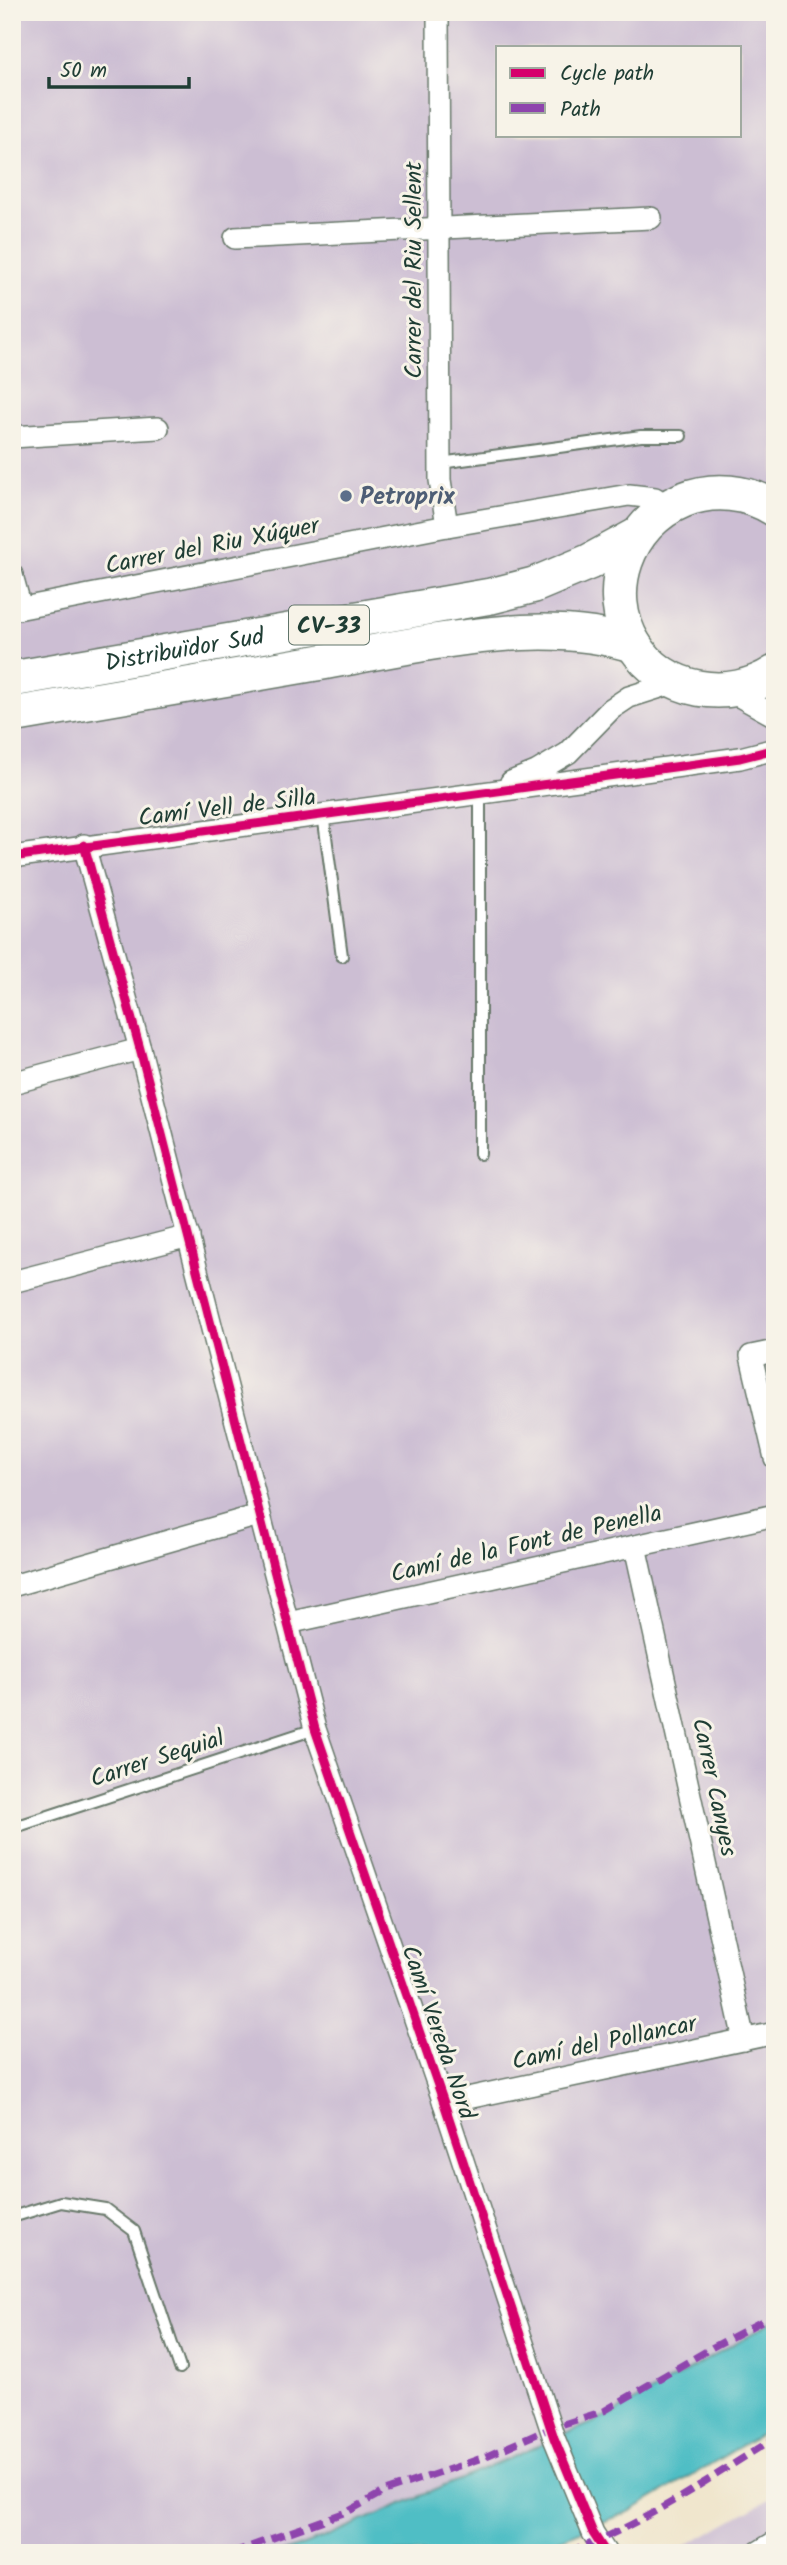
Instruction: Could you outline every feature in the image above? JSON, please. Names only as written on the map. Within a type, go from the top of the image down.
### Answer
[{"type":"highway","name":"CV-33","points":[[768,499],[726,492],[695,495],[667,506],[635,537],[623,563],[619,591],[623,619],[634,645],[653,667],[676,682],[702,691],[730,691],[761,683],[775,673]]},
{"type":"highway","name":"Distribuïdor Sud","points":[[12,679],[491,596],[534,585],[589,562],[635,537]]},
{"type":"highway","name":"Distribuïdor Sud","points":[[12,715],[475,637],[564,633],[616,639],[634,645]]},
{"type":"street","name":"Carrer del Riu Sellent","points":[[438,12],[440,463],[447,526]]},
{"type":"street","points":[[235,238],[651,218]]},
{"type":"street","points":[[12,437],[158,428]]},
{"type":"street","name":"Carrer del Riu Xúquer","points":[[16,609],[447,526],[629,495],[656,498],[667,506]]},
{"type":"street","points":[[12,575],[16,609]]},
{"type":"street","points":[[480,794],[536,772],[568,753],[611,709],[629,697],[676,682]]},
{"type":"street","points":[[730,691],[775,716]]},
{"type":"street","name":"Camí Vell de Silla","points":[[12,857],[84,845],[740,758],[775,749]]},
{"type":"street","points":[[12,1282],[189,1236],[84,845]]},
{"type":"street","points":[[12,1083],[140,1049]]},
{"type":"street","name":"Camí Vereda Nord","points":[[189,1236],[315,1729],[444,2103],[554,2438],[593,2533],[606,2553]]},
{"type":"street","points":[[775,1351],[751,1356],[775,1458]]},
{"type":"street","points":[[12,1587],[259,1515]]},
{"type":"street","name":"Camí de la Font de Penella","points":[[288,1623],[775,1515]]},
{"type":"street","name":"Carrer Canyes","points":[[635,1546],[744,2040]]},
{"type":"street","name":"Camí del Pollancar","points":[[444,2103],[775,2033]]},
{"type":"street","points":[[757,2553],[775,2542]]},
{"type":"lane","points":[[440,463],[641,436],[681,436]]},
{"type":"lane","points":[[480,794],[480,1154]]},
{"type":"lane","points":[[323,814],[342,956]]},
{"type":"lane","name":"Carrer Sequial","points":[[12,1828],[315,1729]]},
{"type":"lane","points":[[12,2217],[61,2202],[104,2209],[134,2231],[180,2368]]},
{"type":"shaded area","points":[[12,12],[775,12],[775,2320],[613,2414],[282,2553],[12,2553]]},
{"type":"shaded area","points":[[775,2496],[775,2553],[672,2553]]},
{"type":"water","points":[[775,2320],[775,2426],[631,2511],[524,2553],[282,2553],[613,2414]]},
{"type":"marked path","points":[[231,2553],[349,2511],[385,2491],[482,2458],[551,2428],[604,2411],[775,2314]]},
{"type":"marked path","points":[[567,2553],[648,2516],[775,2438]]},
{"type":"cycle path","points":[[12,857],[740,758],[775,749]]},
{"type":"cycle path","points":[[84,845],[140,1049],[315,1729],[444,2103],[554,2438],[593,2533],[606,2553]]},
{"type":"place","name":"Petroprix","points":[[346,496]]}]
